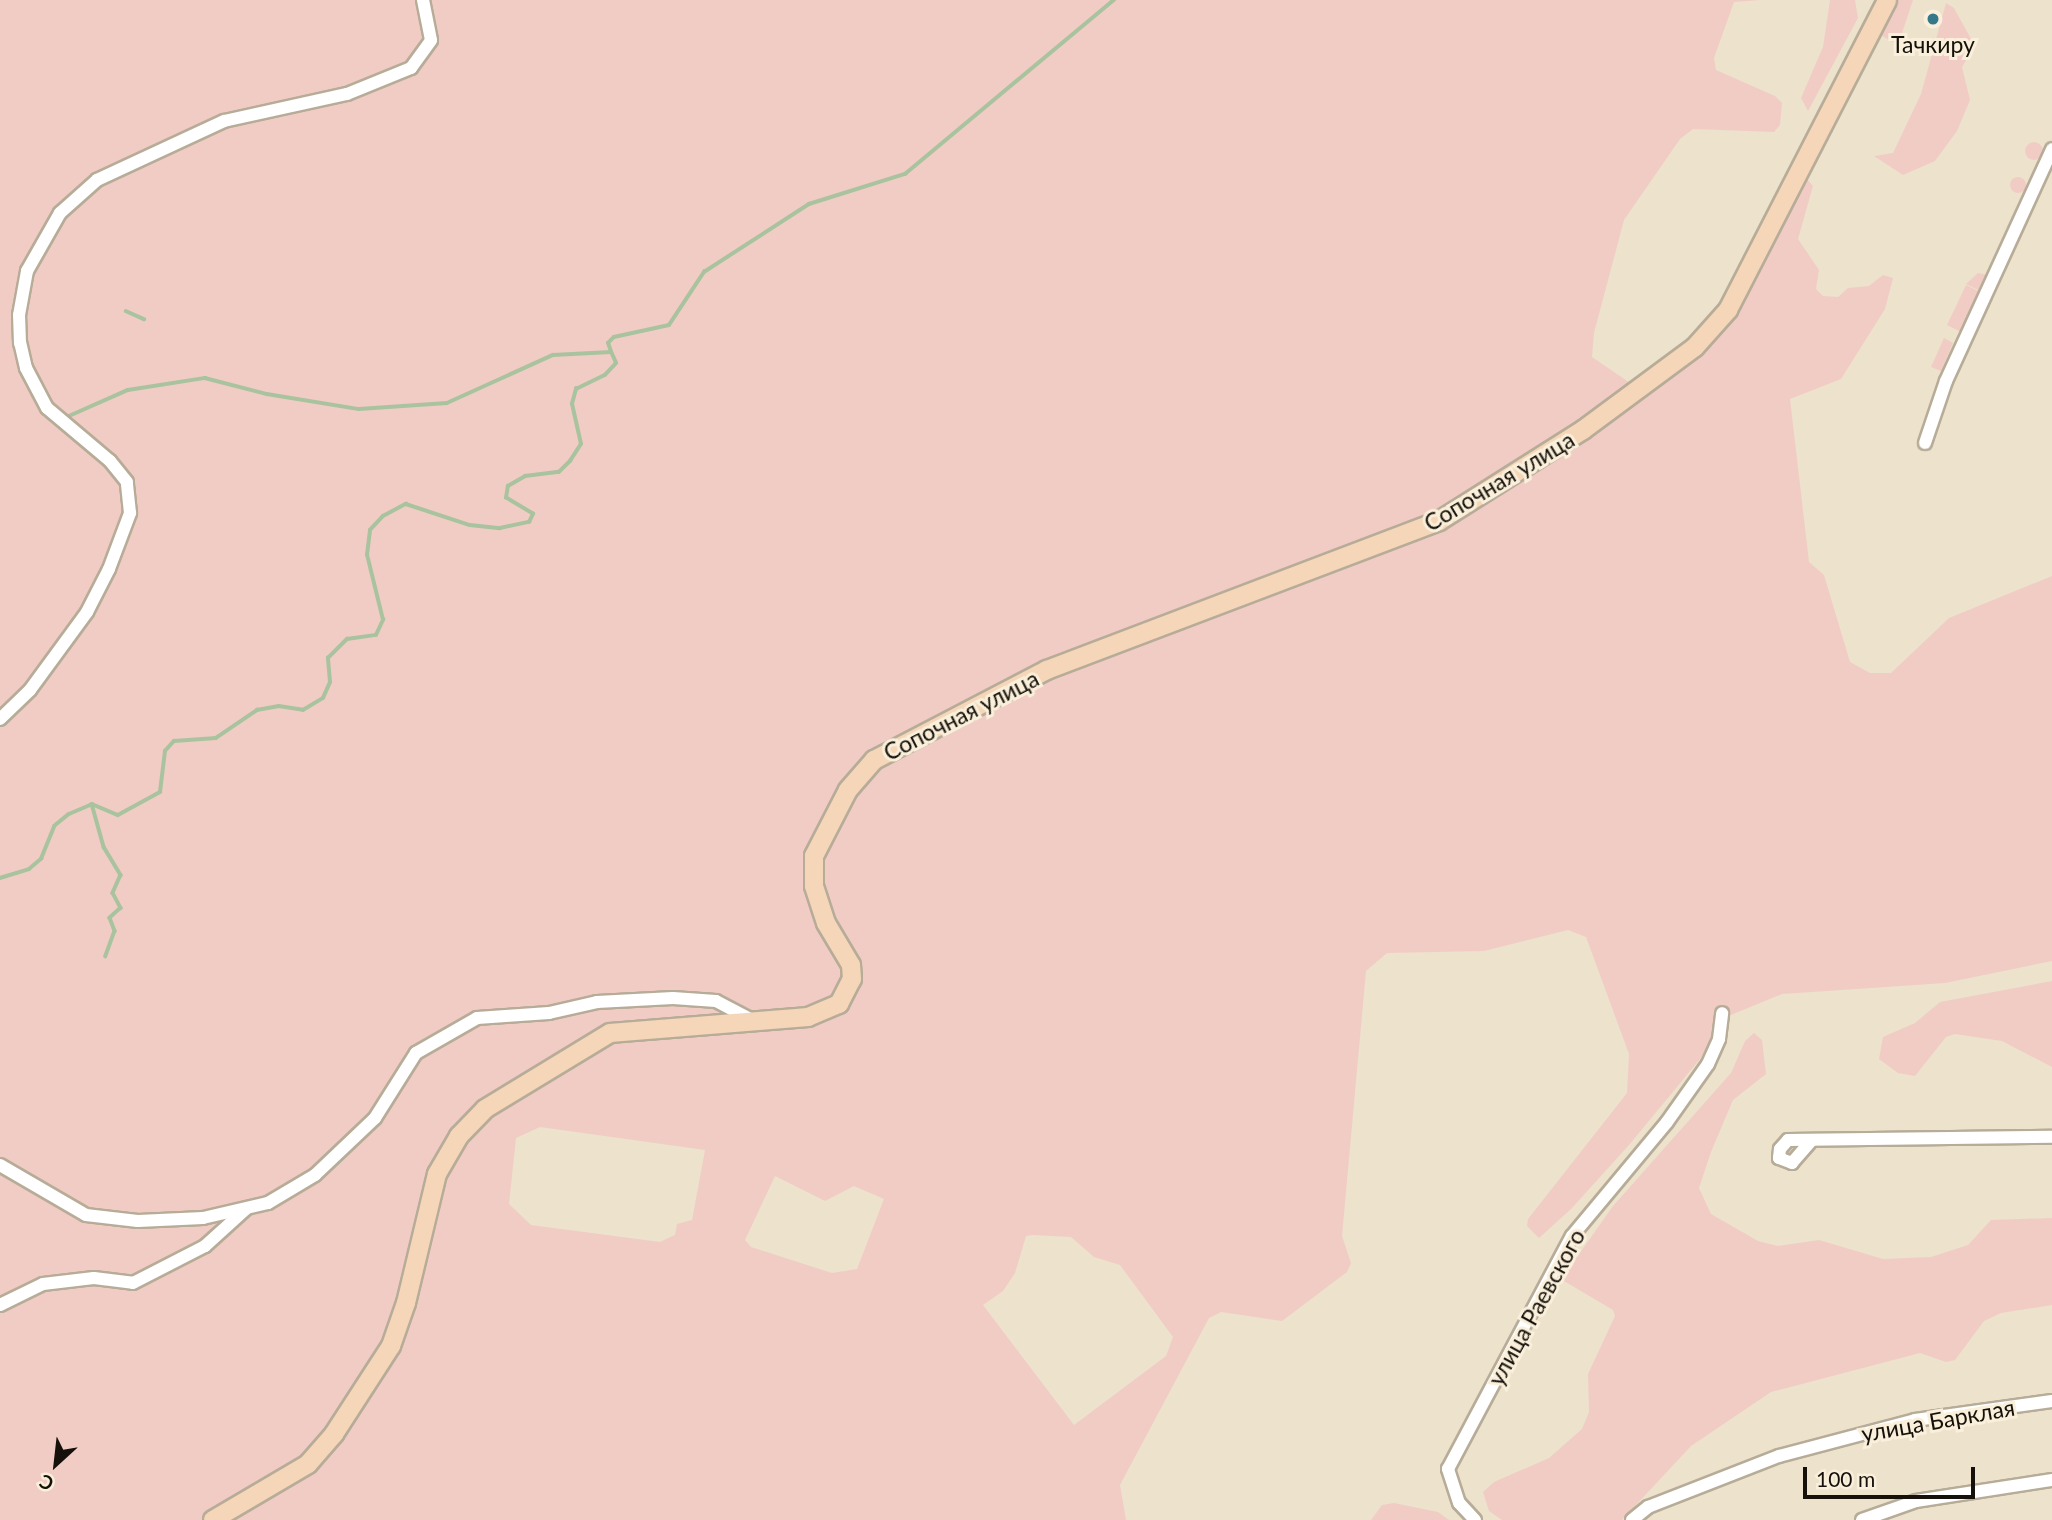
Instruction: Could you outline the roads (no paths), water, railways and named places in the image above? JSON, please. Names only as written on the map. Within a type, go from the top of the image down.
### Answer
[{"type":"main road","name":"Сопочная улица","points":[[213,1520],[308,1464],[334,1434],[391,1346],[406,1303],[437,1174],[459,1136],[485,1109],[610,1033],[829,1012],[846,993],[851,965],[826,923],[813,869],[834,814],[874,760],[1047,670],[1439,521],[1573,437],[1695,347],[1728,310],[1887,0]]},
{"type":"street","points":[[0,719],[30,690],[86,612],[109,569],[130,513],[127,482],[110,461],[47,408],[26,369],[20,343],[19,315],[27,271],[60,213],[97,180],[224,121],[347,94],[411,68],[431,40],[423,0]]},
{"type":"street","points":[[1925,443],[1950,373],[2052,149]]},
{"type":"street","points":[[0,1165],[86,1215],[151,1221],[203,1218],[268,1203],[315,1175],[375,1118],[416,1053],[477,1018],[549,1013],[597,1002],[673,998],[716,1001],[752,1020]]},
{"type":"street","name":"улица Раевского","points":[[1475,1520],[1459,1503],[1448,1469],[1572,1236],[1667,1122],[1709,1064],[1719,1039],[1722,1013]]},
{"type":"street","points":[[1811,1141],[2052,1137]]},
{"type":"street","points":[[0,1305],[43,1284],[94,1278],[133,1283],[205,1246],[246,1209]]},
{"type":"street","name":"улица Барклая","points":[[1632,1520],[1648,1507],[1791,1452],[1915,1420],[2052,1401]]},
{"type":"street","points":[[1862,1520],[1916,1501],[2052,1480]]},
{"type":"waterway","points":[[69,416],[128,390],[205,378],[267,394],[359,409],[447,403],[553,355],[611,352],[608,343],[614,337],[669,325],[704,272],[809,204],[905,174],[1114,0]]},
{"type":"waterway","points":[[126,311],[144,319]]},
{"type":"waterway","points":[[0,878],[29,869],[41,859],[54,826],[69,814],[92,804],[118,815],[160,792],[165,751],[174,741],[216,738],[257,710],[279,706],[303,710],[323,698],[330,682],[328,658],[347,639],[376,635],[383,620],[367,555],[370,530],[383,516],[406,504],[470,525],[500,528],[529,522],[533,514],[506,498],[508,486],[525,476],[559,472],[570,461],[581,444],[572,404],[576,389],[605,375],[616,363],[611,352]]},
{"type":"waterway","points":[[92,804],[104,847],[121,875],[113,893],[121,908],[110,918],[115,931],[106,956]]},
{"type":"place","name":"Тачкиру","points":[[1933,19]]}]
